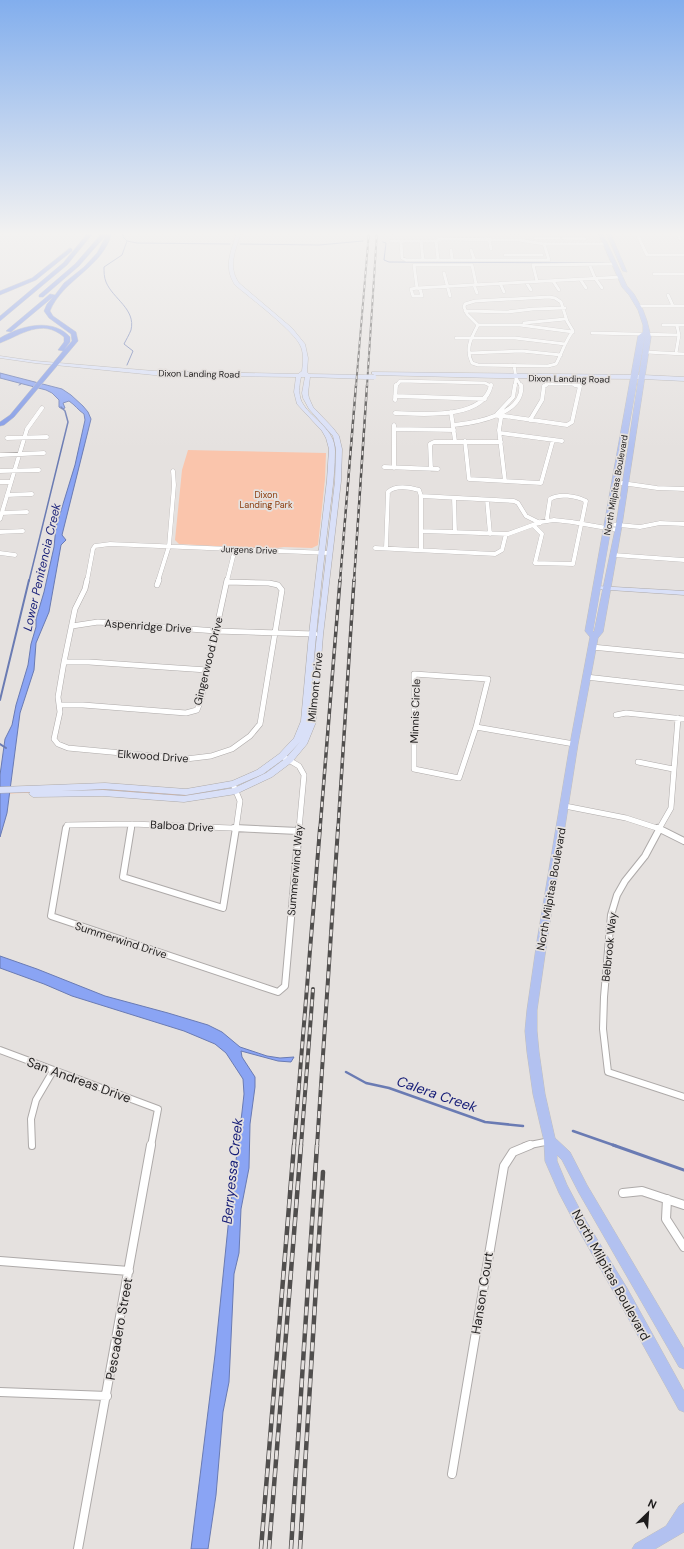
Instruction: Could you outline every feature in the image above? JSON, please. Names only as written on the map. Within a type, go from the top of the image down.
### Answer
[{"type":"highway","points":[[0,319],[17,304]]},
{"type":"highway","points":[[4,327],[31,304]]},
{"type":"highway","points":[[0,340],[42,304]]},
{"type":"highway","points":[[1,423],[5,414],[73,344],[75,336],[71,330],[49,315],[47,309],[51,304]]},
{"type":"highway","points":[[0,340],[14,332],[28,329],[44,328],[57,330],[66,334],[67,342],[54,362]]},
{"type":"main road","name":"North Milpitas Boulevard","points":[[638,306],[646,324],[646,333],[648,337],[643,379],[600,632],[594,637],[574,744],[542,941],[532,1010],[531,1031],[539,1094],[550,1141],[551,1161],[563,1189],[582,1224],[684,1405]]},
{"type":"main road","name":"North Milpitas Boulevard","points":[[594,637],[589,631],[609,526],[615,482],[641,336],[646,333]]},
{"type":"main road","name":"North Milpitas Boulevard","points":[[550,1141],[566,1156],[583,1190],[684,1362]]},
{"type":"main road","points":[[671,1531],[684,1511]]},
{"type":"main road","points":[[640,1549],[684,1524]]},
{"type":"street","name":"Milmont Drive","points":[[0,795],[105,786],[186,792],[235,788],[269,775],[304,742],[312,722],[316,634],[325,553],[332,449],[329,438],[324,430],[300,404],[297,392],[303,374],[305,352],[299,339],[290,329],[261,304]]},
{"type":"street","points":[[465,304],[464,305],[465,311],[478,325],[544,327],[573,332]]},
{"type":"street","points":[[562,304],[564,308],[565,319],[573,332]]},
{"type":"street","points":[[638,306],[684,306]]},
{"type":"street","points":[[465,311],[506,312],[564,308]]},
{"type":"street","points":[[514,325],[565,319]]},
{"type":"street","points":[[478,325],[468,344],[470,360],[474,364],[553,366],[557,363],[561,355],[566,339],[573,332]]},
{"type":"street","points":[[663,325],[684,326]]},
{"type":"street","points":[[676,353],[679,335],[677,326]]},
{"type":"street","points":[[592,333],[646,333],[679,335]]},
{"type":"street","points":[[456,338],[515,338],[565,344]]},
{"type":"street","points":[[469,353],[522,351],[561,355]]},
{"type":"street","points":[[646,352],[684,354]]},
{"type":"street","name":"Dixon Landing Road","points":[[2,355],[154,373],[399,374],[497,376],[517,379],[643,379],[675,382],[684,379]]},
{"type":"street","points":[[454,425],[469,423],[503,413],[517,401],[521,392],[514,365]]},
{"type":"street","points":[[496,414],[505,407],[512,398],[517,379]]},
{"type":"street","points":[[395,413],[429,414],[451,412],[472,407],[486,400],[492,386],[490,384],[400,382],[396,384],[395,398],[486,400]]},
{"type":"street","points":[[496,414],[530,420],[567,425],[571,424],[580,386],[572,384],[547,384],[544,386],[542,403],[530,420]]},
{"type":"street","points":[[0,520],[1,512],[27,429],[42,408]]},
{"type":"street","points":[[451,412],[455,441]]},
{"type":"street","points":[[496,414],[502,418],[499,426],[506,482]]},
{"type":"street","points":[[394,468],[394,427],[454,430]]},
{"type":"street","points":[[500,433],[562,441]]},
{"type":"street","points":[[8,438],[47,437]]},
{"type":"street","points":[[465,441],[469,480],[541,483],[553,440]]},
{"type":"street","points":[[431,469],[430,444],[438,441],[501,442]]},
{"type":"street","points":[[0,455],[44,453]]},
{"type":"street","points":[[384,467],[438,469]]},
{"type":"street","points":[[0,471],[39,470]]},
{"type":"street","points":[[157,585],[169,546],[174,485],[173,471]]},
{"type":"street","points":[[0,482],[10,482]]},
{"type":"street","points":[[615,482],[684,489]]},
{"type":"street","points":[[386,548],[389,490],[394,488],[416,489],[419,490],[421,496],[421,550]]},
{"type":"street","points":[[0,494],[32,494]]},
{"type":"street","points":[[421,496],[518,503],[522,514],[540,523]]},
{"type":"street","points":[[534,526],[542,534],[535,563],[573,564],[586,501],[584,498],[574,496],[552,497],[550,499],[547,518],[548,521]]},
{"type":"street","points":[[454,498],[455,532]]},
{"type":"street","points":[[487,500],[490,534]]},
{"type":"street","points":[[1,512],[27,512]]},
{"type":"street","points":[[422,531],[506,534],[519,532],[548,521],[619,527],[660,523],[684,524]]},
{"type":"street","points":[[0,532],[23,532]]},
{"type":"street","points":[[375,548],[498,553],[502,550],[506,534]]},
{"type":"street","name":"Jurgens Drive","points":[[72,626],[75,609],[85,590],[93,549],[95,546],[100,544],[325,553]]},
{"type":"street","name":"Gingerwood Drive","points":[[60,704],[186,713],[197,710],[201,700],[235,549]]},
{"type":"street","points":[[0,553],[15,555]]},
{"type":"street","points":[[614,555],[684,560]]},
{"type":"street","points":[[227,582],[269,583],[278,585],[282,590],[275,632]]},
{"type":"street","points":[[597,588],[684,593]]},
{"type":"street","name":"Aspenridge Drive","points":[[72,626],[85,622],[98,622],[216,631],[316,634]]},
{"type":"street","points":[[60,704],[58,697],[72,626]]},
{"type":"street","name":"Elkwood Drive","points":[[60,704],[60,712],[54,739],[58,744],[68,748],[186,759],[211,756],[232,749],[250,736],[260,724],[275,632]]},
{"type":"street","points":[[592,647],[684,656]]},
{"type":"street","points":[[64,662],[89,662],[207,670]]},
{"type":"street","name":"Minnis Circle","points":[[414,674],[488,679],[476,727],[460,778],[414,769],[414,674]]},
{"type":"street","points":[[586,677],[684,688]]},
{"type":"street","points":[[616,715],[626,713],[681,718]]},
{"type":"street","name":"Belbrook Way","points":[[681,718],[673,769],[671,808],[645,856],[625,881],[617,895],[611,915],[602,1029],[608,1072],[684,1097]]},
{"type":"street","points":[[476,727],[574,744]]},
{"type":"street","name":"Summerwind Way","points":[[278,992],[285,986],[304,775],[299,766],[286,758]]},
{"type":"street","points":[[638,762],[673,769]]},
{"type":"street","points":[[132,824],[123,877],[223,908],[240,801],[235,788]]},
{"type":"street","name":"Milmont Drive","points":[[0,790],[25,792]]},
{"type":"street","points":[[565,806],[638,820],[659,828],[684,841]]},
{"type":"street","name":"Balboa Drive","points":[[67,825],[132,824],[298,831]]},
{"type":"street","name":"Summerwind Drive","points":[[67,825],[51,916],[278,992]]},
{"type":"street","name":"San Andreas Drive","points":[[0,1050],[158,1109]]},
{"type":"street","points":[[32,1146],[31,1119],[36,1100],[53,1071]]},
{"type":"street","name":"Pescadero Street","points":[[78,1549],[158,1109]]},
{"type":"street","name":"Hanson Court","points":[[452,1474],[504,1166],[513,1152],[525,1146],[550,1141]]},
{"type":"street","points":[[623,1193],[642,1191],[684,1205]]},
{"type":"street","points":[[667,1199],[666,1219],[684,1247]]},
{"type":"street","points":[[0,1261],[129,1272]]},
{"type":"street","points":[[0,1392],[107,1396]]},
{"type":"green space","name":"Dixon Landing Park","points":[[188,450],[326,453],[325,479],[318,545],[312,548],[284,547],[269,549],[179,544],[175,540],[182,470]]},
{"type":"green space","points":[[98,789],[194,793],[227,790],[190,796],[70,791],[0,794],[0,792]]},
{"type":"water","points":[[0,373],[62,389],[83,406],[91,419],[62,535],[66,540],[61,545],[49,612],[36,643],[34,670],[20,713],[7,813],[0,837],[0,775],[5,739],[12,725],[16,705],[28,665],[31,644],[36,627],[36,619],[44,592],[54,547],[56,527],[75,465],[85,420],[84,414],[69,401],[63,403],[65,408],[62,409],[59,407],[59,400],[52,393],[46,390],[0,378]]},
{"type":"water","points":[[0,956],[105,996],[208,1025],[222,1032],[240,1047],[267,1056],[280,1058],[294,1057],[291,1062],[278,1061],[241,1051],[242,1057],[255,1077],[255,1087],[250,1124],[249,1168],[241,1209],[239,1253],[234,1274],[229,1382],[223,1412],[216,1495],[208,1549],[191,1549],[215,1355],[229,1217],[244,1094],[243,1079],[226,1053],[215,1044],[184,1031],[72,996],[0,968]]},
{"type":"waterway","points":[[122,304],[127,310],[132,323],[131,330],[124,344],[133,351],[127,365]]},
{"type":"waterway","name":"Lower Penitencia Creek","points":[[29,581],[68,422],[65,411],[61,407]]},
{"type":"waterway","name":"Lower Penitencia Creek","points":[[0,700],[29,580]]},
{"type":"waterway","name":"Lower Penitencia Creek","points":[[0,744],[6,748]]},
{"type":"waterway","name":"Calera Creek","points":[[346,1072],[366,1083],[389,1088],[485,1122],[523,1126]]},
{"type":"waterway","name":"Calera Creek","points":[[573,1131],[616,1146]]},
{"type":"waterway","name":"Calera Creek","points":[[613,1145],[684,1170]]},
{"type":"railway","points":[[356,386],[363,304]]},
{"type":"railway","points":[[367,386],[372,304]]},
{"type":"railway","points":[[340,581],[356,385]]},
{"type":"railway","points":[[354,581],[367,385]]},
{"type":"railway","points":[[320,829],[340,580]]},
{"type":"railway","points":[[338,829],[354,580]]},
{"type":"railway","points":[[294,1146],[320,828]]},
{"type":"railway","points":[[317,1146],[338,828]]},
{"type":"railway","points":[[301,1146],[313,989]]},
{"type":"railway","points":[[261,1549],[294,1145]]},
{"type":"railway","points":[[269,1549],[301,1145]]},
{"type":"railway","points":[[291,1549],[317,1145]]},
{"type":"railway","points":[[300,1549],[323,1172]]},
{"type":"water label","name":"Berryessa Creek","points":[[232,1171]]}]
